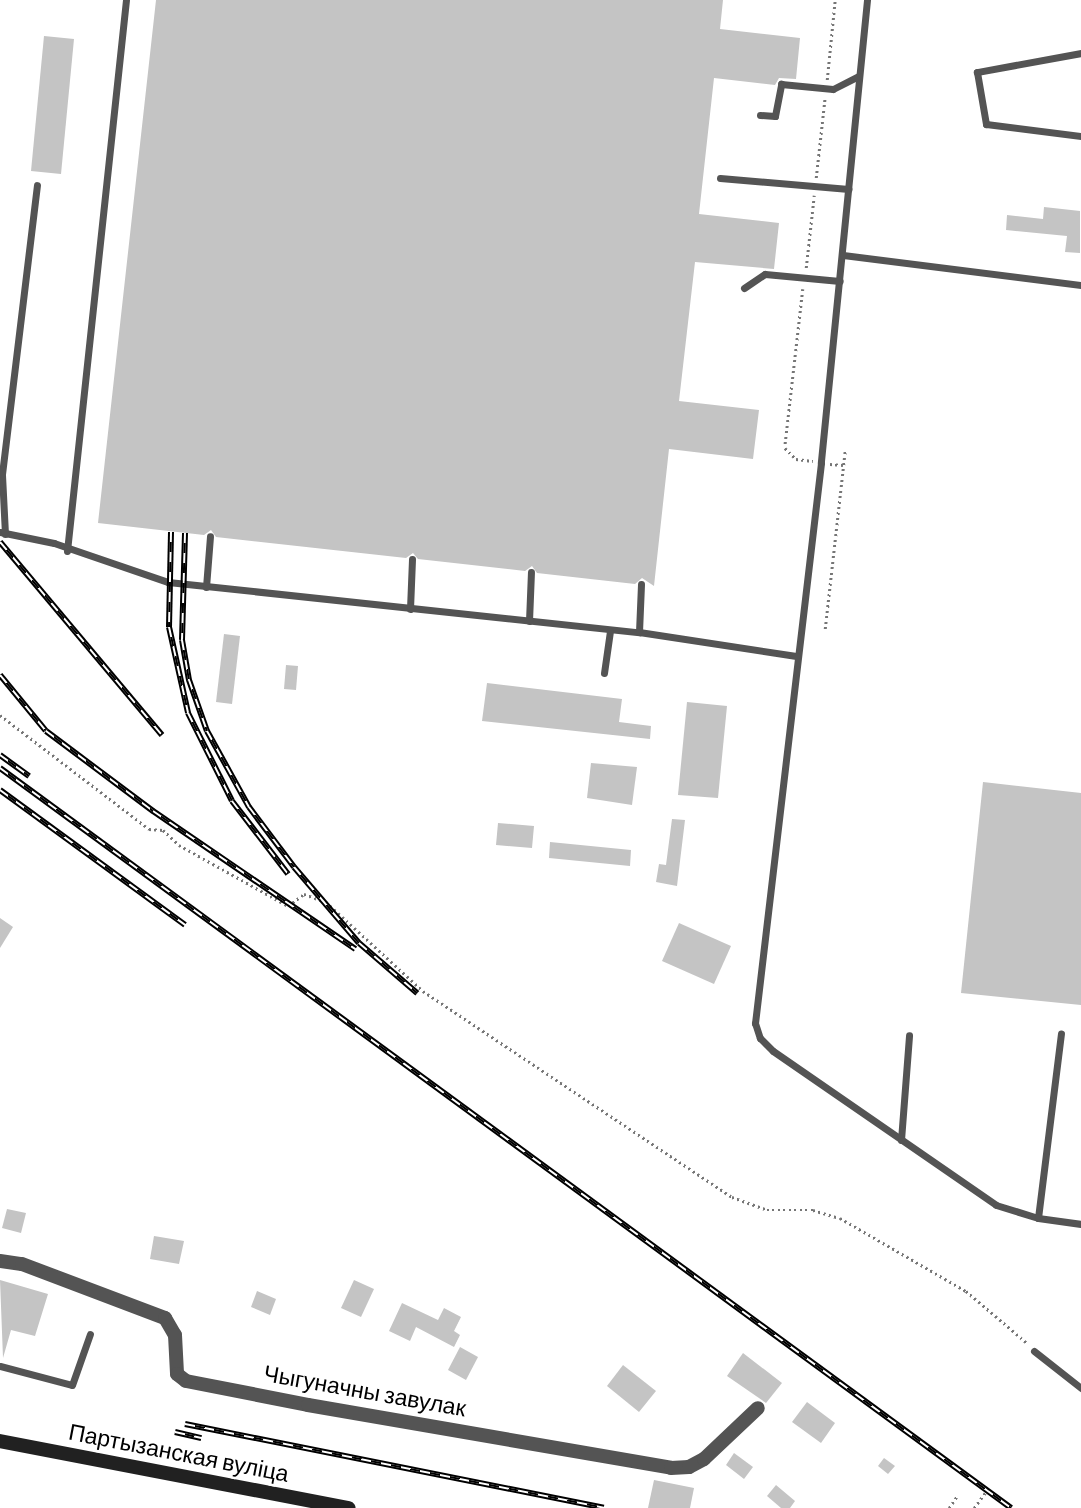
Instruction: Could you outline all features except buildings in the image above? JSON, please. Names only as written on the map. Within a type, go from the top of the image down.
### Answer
[{"type":"street","name":"Чыгуначны завулак","points":[[0,1261],[22,1264],[165,1318],[175,1335],[177,1374],[186,1381],[671,1468],[689,1467],[704,1459],[758,1408]]},
{"type":"street","name":"Партызанская вуліца","points":[[0,1441],[349,1508]]},
{"type":"lane","points":[[67,551],[126,0]]},
{"type":"lane","points":[[867,0],[821,463],[796,656],[755,1023],[760,1038],[773,1051],[996,1205],[1038,1218],[1081,1224]]},
{"type":"lane","points":[[1081,53],[977,72],[986,124],[1081,135]]},
{"type":"lane","points":[[760,115],[775,116],[781,85],[826,89],[859,76]]},
{"type":"lane","points":[[720,178],[849,190]]},
{"type":"lane","points":[[37,185],[2,474],[3,533],[54,543],[67,551],[168,582],[639,632],[796,656]]},
{"type":"lane","points":[[843,255],[1081,285]]},
{"type":"lane","points":[[744,288],[765,274],[840,281]]},
{"type":"lane","points":[[206,587],[210,536]]},
{"type":"lane","points":[[410,609],[412,559]]},
{"type":"lane","points":[[529,621],[531,572]]},
{"type":"lane","points":[[639,632],[641,584]]},
{"type":"lane","points":[[604,673],[610,631]]},
{"type":"lane","points":[[1038,1218],[1060,1033]]},
{"type":"lane","points":[[901,1140],[909,1035]]},
{"type":"lane","points":[[0,1366],[72,1385],[90,1334]]},
{"type":"lane","points":[[1034,1351],[1081,1388]]},
{"type":"path","points":[[835,0],[785,448],[796,459],[843,465]]},
{"type":"path","points":[[825,629],[845,450]]},
{"type":"path","points":[[0,715],[149,829],[163,830],[179,845],[288,906],[304,894],[326,902],[423,991],[732,1196],[767,1210],[813,1210],[839,1218],[966,1291],[1034,1351]]},
{"type":"path","points":[[974,1508],[990,1486]]},
{"type":"path","points":[[949,1508],[957,1496]]},
{"type":"railway","points":[[171,532],[169,627],[188,713],[232,801],[288,874]]},
{"type":"railway","points":[[185,533],[182,640],[189,680],[207,731],[249,807],[294,867],[359,943],[417,993]]},
{"type":"railway","points":[[0,542],[162,735]]},
{"type":"railway","points":[[0,675],[46,731],[153,811],[355,949]]},
{"type":"railway","points":[[0,755],[29,776]]},
{"type":"railway","points":[[0,768],[1011,1508]]},
{"type":"railway","points":[[0,790],[185,925]]},
{"type":"railway","points":[[185,1424],[604,1508]]},
{"type":"railway","points":[[175,1432],[201,1438]]}]
